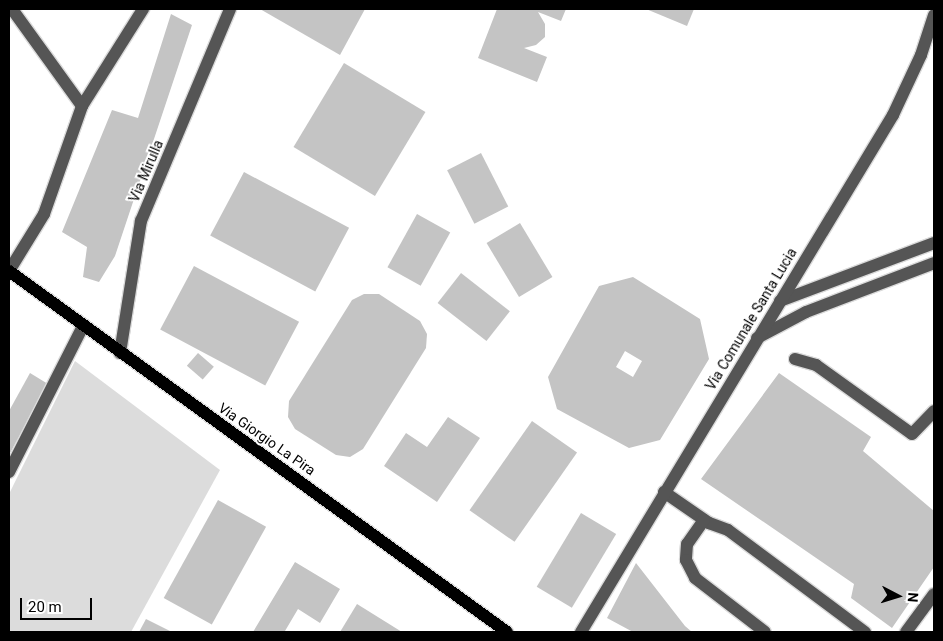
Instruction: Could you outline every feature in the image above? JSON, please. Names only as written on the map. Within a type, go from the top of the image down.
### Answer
[{"type":"main road","name":"Via Giorgio La Pira","points":[[9,271],[507,632]]},
{"type":"street","points":[[12,9],[82,106]]},
{"type":"street","points":[[9,271],[44,214],[82,106],[143,9]]},
{"type":"street","name":"Via Mirulla","points":[[120,353],[141,221],[230,9]]},
{"type":"street","name":"Via Comunale Santa Lucia","points":[[581,632],[755,339],[893,114],[921,55],[934,15]]},
{"type":"street","points":[[780,301],[934,243]]},
{"type":"street","points":[[755,339],[806,312],[934,263]]},
{"type":"street","points":[[9,472],[83,326]]},
{"type":"street","points":[[795,359],[816,365],[912,434],[934,411]]},
{"type":"street","points":[[664,492],[704,520],[728,530],[865,632]]},
{"type":"street","points":[[704,520],[687,544],[686,560],[695,578],[765,632]]},
{"type":"street","points":[[906,632],[934,594]]},
{"type":"shaded area","points":[[75,361],[220,470],[131,632],[9,632],[9,494]]},
{"type":"building","points":[[260,9],[365,9],[340,55]]},
{"type":"building","points":[[497,9],[566,9],[561,21],[538,12],[545,24],[545,37],[536,45],[524,48],[547,57],[537,82],[478,58]]},
{"type":"building","points":[[646,9],[694,9],[687,26]]},
{"type":"building","points":[[171,14],[192,25],[115,256],[99,282],[83,277],[87,247],[62,232],[112,110],[138,118]]},
{"type":"building","points":[[344,63],[425,112],[375,196],[294,147]]},
{"type":"building","points":[[481,153],[508,206],[474,224],[447,170]]},
{"type":"building","points":[[244,172],[349,228],[315,291],[210,236]]},
{"type":"building","points":[[417,214],[450,232],[421,286],[387,267]]},
{"type":"building","points":[[520,223],[552,277],[519,297],[487,243]]},
{"type":"building","points":[[194,266],[299,322],[265,385],[160,330]]},
{"type":"building","points":[[461,273],[510,311],[486,341],[438,303]]},
{"type":"building","points":[[633,277],[700,319],[709,359],[660,440],[629,448],[557,409],[548,377],[599,286]],"holes":[[[625,351],[642,361],[633,377],[616,367]]]},
{"type":"building","points":[[364,294],[379,294],[420,321],[427,334],[426,348],[363,449],[350,457],[336,455],[295,429],[288,417],[289,401],[352,300]]},
{"type":"building","points":[[198,353],[214,367],[203,380],[187,366]]},
{"type":"building","points":[[30,373],[48,384],[9,455],[9,411]]},
{"type":"building","points":[[779,373],[871,437],[863,451],[934,511],[934,567],[892,628],[851,598],[854,584],[701,479]]},
{"type":"building","points":[[448,417],[480,438],[437,502],[384,466],[406,433],[427,447]]},
{"type":"building","points":[[532,421],[577,453],[515,542],[469,510]]},
{"type":"building","points":[[218,500],[266,527],[212,625],[164,598]]},
{"type":"building","points":[[581,513],[616,534],[572,608],[537,587]]},
{"type":"building","points":[[295,562],[340,589],[320,623],[298,609],[285,631],[288,632],[253,632]]},
{"type":"building","points":[[636,563],[685,626],[692,632],[633,632],[607,618]]},
{"type":"building","points":[[357,604],[402,632],[340,632]]},
{"type":"building","points":[[146,619],[172,632],[139,632]]}]
